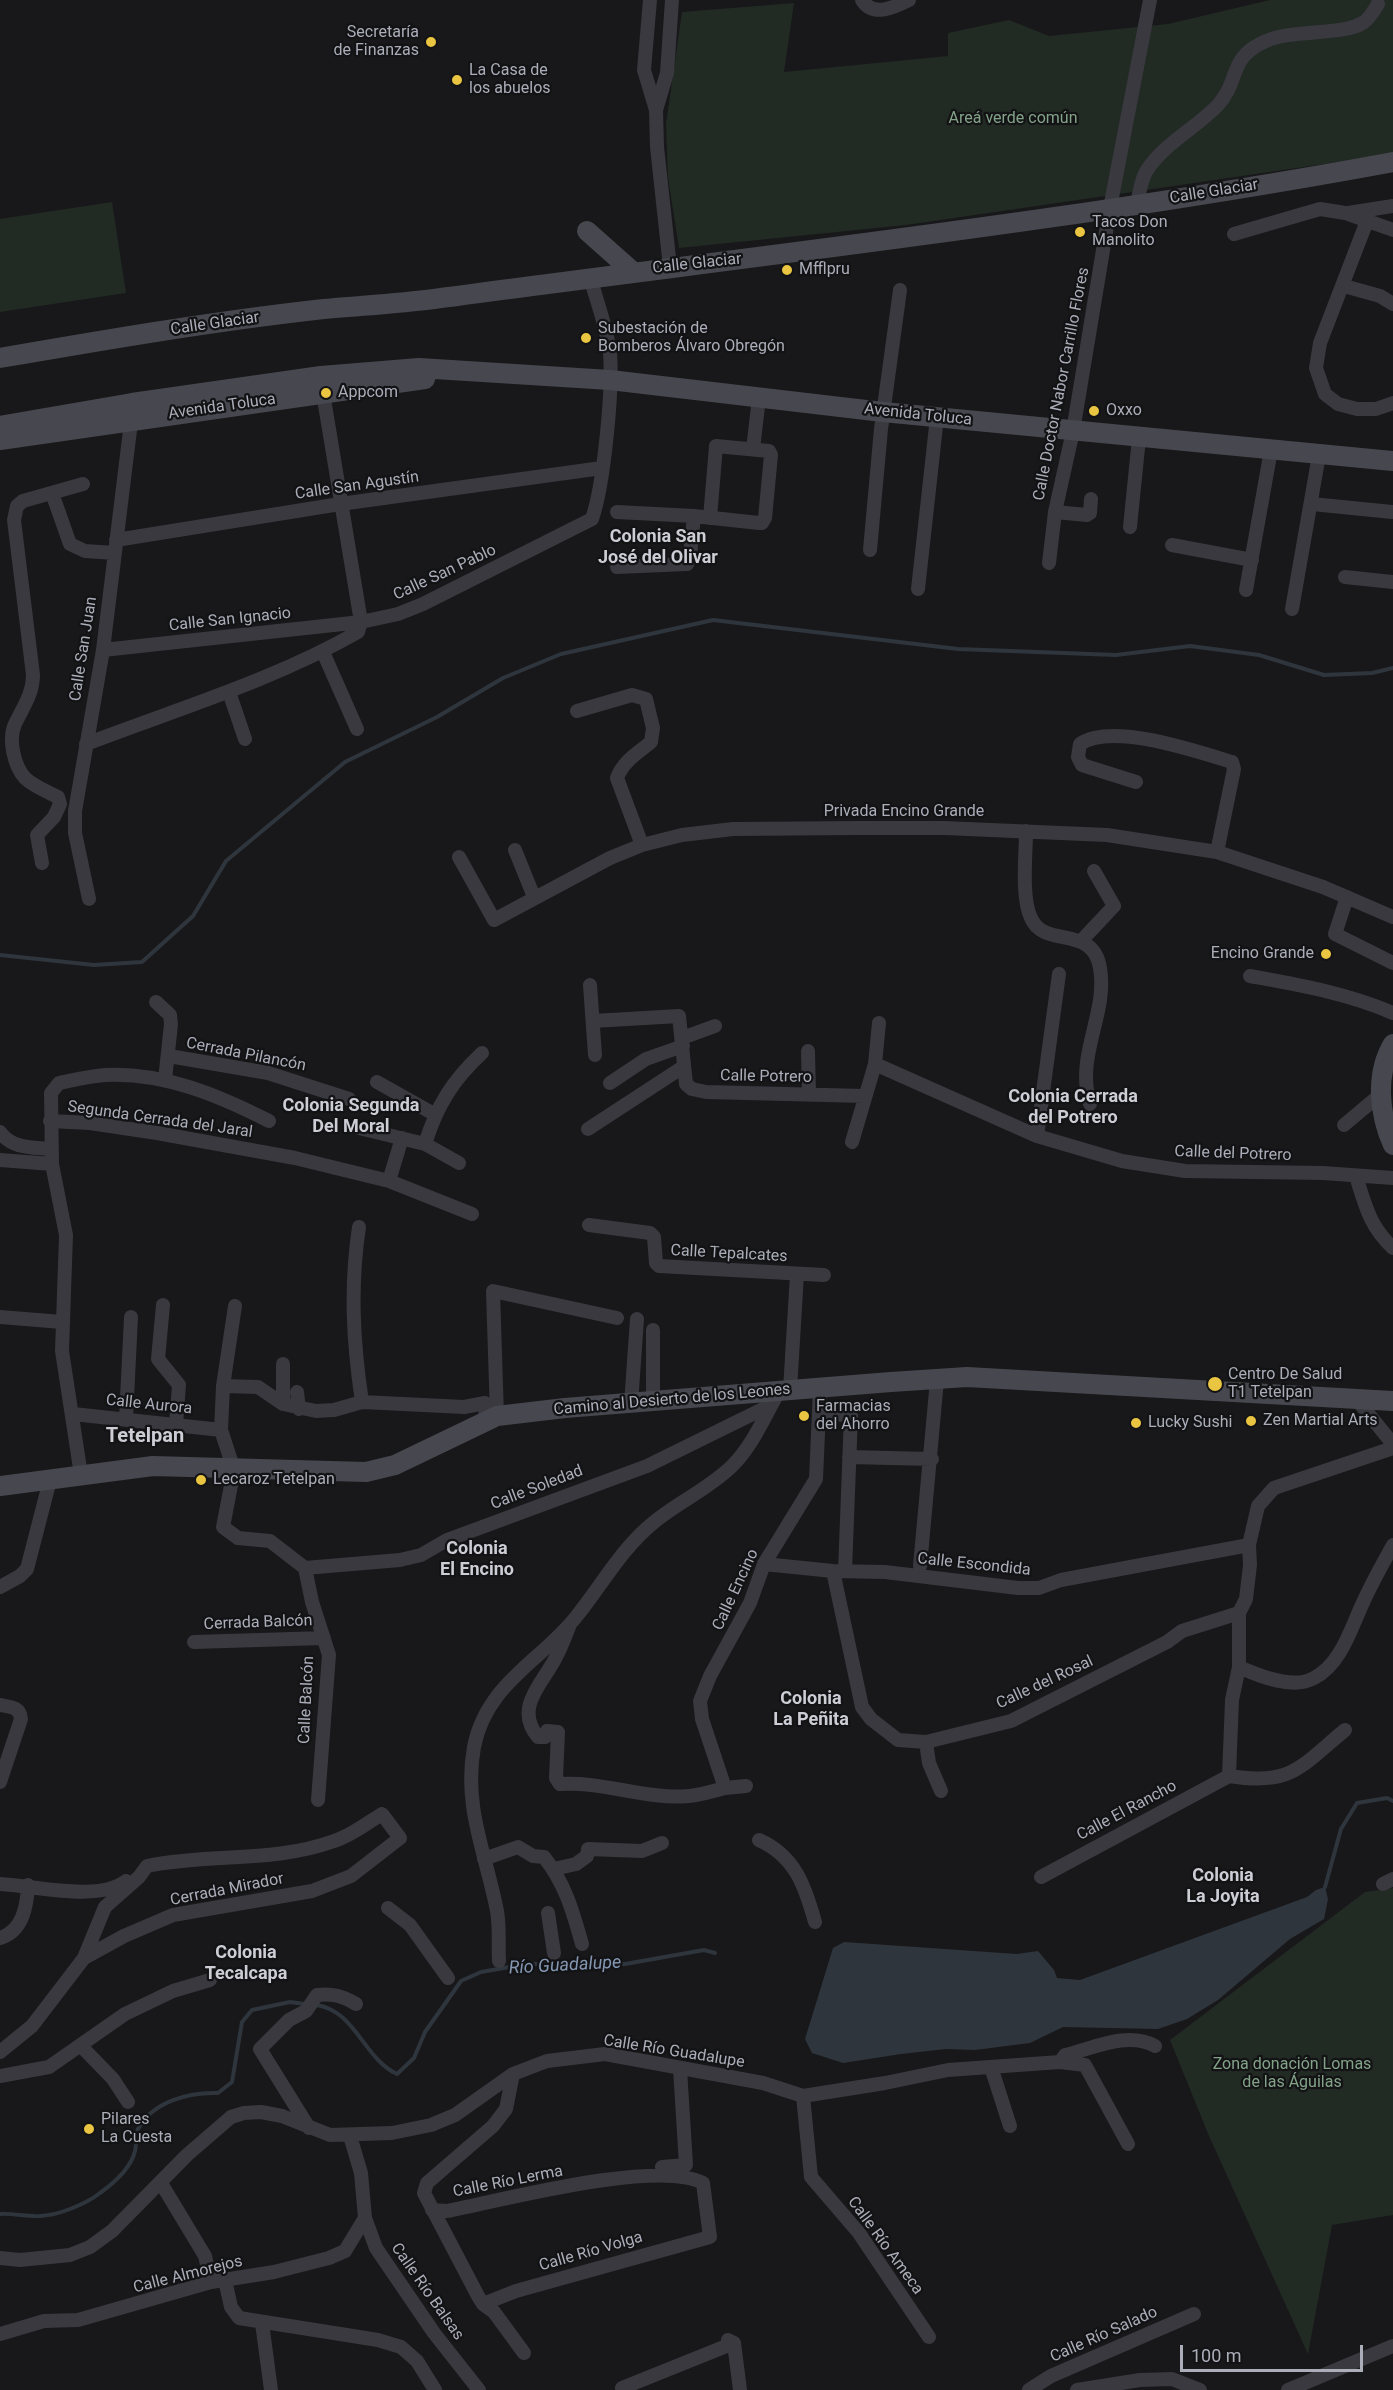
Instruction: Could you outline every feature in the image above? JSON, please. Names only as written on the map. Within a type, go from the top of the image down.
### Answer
[{"type":"street","points":[[650,0],[644,70],[656,110],[657,147],[670,267]]},
{"type":"street","points":[[656,110],[667,73],[672,0]]},
{"type":"street","points":[[862,0],[869,8],[878,10],[890,9],[909,0]]},
{"type":"street","name":"Calle Doctor Nabor Carrillo Flores","points":[[1049,563],[1055,512],[1073,431],[1110,208],[1150,0]]},
{"type":"street","points":[[1137,205],[1146,171],[1161,153],[1220,104],[1238,63],[1249,50],[1267,40],[1294,33],[1355,26],[1365,22],[1378,4]]},
{"type":"street","points":[[646,31],[670,33]]},
{"type":"street","name":"Calle Glaciar","points":[[4,355],[191,326],[315,310],[430,300],[632,271],[805,252],[1137,205],[1393,162]]},
{"type":"street","points":[[1345,213],[1393,206]]},
{"type":"street","points":[[1234,234],[1313,210],[1326,209],[1345,213],[1393,230]]},
{"type":"street","points":[[1367,221],[1344,286],[1320,343],[1316,368],[1318,381],[1325,394],[1338,404],[1357,409],[1376,409],[1393,403]]},
{"type":"street","points":[[587,231],[632,271]]},
{"type":"street","name":"Calle San Pablo","points":[[361,622],[398,615],[423,604],[587,522],[594,513],[602,468],[610,380],[610,352],[590,277]]},
{"type":"street","points":[[1344,286],[1380,296],[1393,304]]},
{"type":"street","points":[[870,550],[883,412],[900,290]]},
{"type":"street","name":"Avenida Toluca","points":[[0,440],[321,376],[419,368],[442,372],[610,380],[883,412],[1393,461]]},
{"type":"street","name":"Avenida Toluca","points":[[0,426],[323,393],[420,381],[442,372]]},
{"type":"street","points":[[86,744],[229,692],[323,652],[358,632],[361,622],[323,393]]},
{"type":"street","points":[[753,449],[759,398]]},
{"type":"street","name":"Calle San Juan","points":[[89,898],[75,834],[78,785],[103,650],[132,412]]},
{"type":"street","points":[[918,589],[937,417]]},
{"type":"street","points":[[1130,527],[1139,438]]},
{"type":"street","points":[[617,512],[694,516],[710,518],[759,523],[765,518],[771,455],[769,451],[716,446],[710,518]]},
{"type":"street","points":[[1246,590],[1271,450]]},
{"type":"street","points":[[1292,609],[1319,455]]},
{"type":"street","name":"Calle San Agustín","points":[[52,493],[70,544],[85,551],[340,504],[602,468]]},
{"type":"street","points":[[42,863],[37,836],[54,817],[60,804],[58,797],[26,779],[18,768],[13,749],[14,727],[33,688],[14,520],[17,506],[23,501],[83,484]]},
{"type":"street","points":[[1055,512],[1087,515],[1090,513],[1091,499]]},
{"type":"street","points":[[1312,504],[1392,512]]},
{"type":"street","points":[[616,567],[687,564],[690,556],[694,516]]},
{"type":"street","points":[[1172,545],[1252,560]]},
{"type":"street","points":[[1345,577],[1393,582]]},
{"type":"street","name":"Calle San Ignacio","points":[[103,650],[361,622]]},
{"type":"street","points":[[323,652],[357,729]]},
{"type":"street","points":[[229,692],[245,739]]},
{"type":"street","points":[[577,711],[632,695],[646,699],[653,728],[651,742],[620,768],[617,778],[642,845]]},
{"type":"street","points":[[1136,782],[1082,765],[1078,756],[1080,744],[1090,737],[1155,740],[1232,762],[1234,769],[1217,852]]},
{"type":"street","name":"Privada Encino Grande","points":[[459,857],[492,919],[610,858],[642,845],[682,835],[733,829],[944,828],[1107,835],[1217,852],[1347,897],[1393,917]]},
{"type":"street","points":[[1026,831],[1027,904],[1031,918],[1037,928],[1052,935],[1082,940],[1095,954],[1100,968],[1100,992],[1085,1063],[1085,1087],[1090,1104]]},
{"type":"street","points":[[515,850],[534,897]]},
{"type":"street","points":[[1082,940],[1114,906],[1094,871]]},
{"type":"street","points":[[1347,897],[1335,934],[1393,963]]},
{"type":"street","points":[[1037,1136],[1059,974]]},
{"type":"street","points":[[1250,976],[1363,1000],[1393,1013]]},
{"type":"street","points":[[590,985],[596,1054]]},
{"type":"street","points":[[156,1002],[170,1016],[169,1056],[165,1080]]},
{"type":"street","points":[[588,1130],[683,1067],[683,1042],[677,1015],[593,1022]]},
{"type":"street","points":[[852,1142],[876,1064],[879,1023]]},
{"type":"street","points":[[610,1083],[646,1059],[715,1026]]},
{"type":"street","points":[[1393,1044],[1382,1079],[1381,1094],[1386,1129],[1393,1145]]},
{"type":"street","points":[[808,1051],[809,1094]]},
{"type":"street","points":[[425,1144],[434,1114],[448,1089],[482,1053]]},
{"type":"street","name":"Cerrada Pilancón","points":[[169,1056],[268,1073],[304,1082],[349,1099]]},
{"type":"street","name":"Calle del Potrero","points":[[876,1064],[1037,1136],[1122,1161],[1185,1171],[1289,1172],[1393,1178]]},
{"type":"street","name":"Calle Potrero","points":[[683,1067],[686,1084],[692,1089],[706,1092],[865,1096]]},
{"type":"street","points":[[81,1475],[62,1351],[66,1235],[52,1164],[51,1093],[59,1083],[104,1075],[141,1075],[165,1080],[231,1101],[269,1121]]},
{"type":"street","points":[[377,1082],[434,1114]]},
{"type":"street","points":[[1344,1125],[1381,1094]]},
{"type":"street","name":"Segunda Cerrada del Jaral","points":[[50,1121],[90,1123],[157,1133],[295,1158],[389,1181],[472,1214]]},
{"type":"street","points":[[355,1127],[425,1144],[459,1163]]},
{"type":"street","points":[[0,1132],[8,1142],[18,1146],[51,1149]]},
{"type":"street","points":[[389,1181],[402,1138]]},
{"type":"street","points":[[0,1160],[52,1164]]},
{"type":"street","points":[[1356,1176],[1368,1217],[1380,1236],[1393,1248]]},
{"type":"street","name":"Calle Tepalcates","points":[[589,1225],[650,1233],[654,1237],[656,1263],[659,1266],[824,1275]]},
{"type":"street","points":[[359,1227],[352,1290],[355,1351],[362,1402]]},
{"type":"street","points":[[499,1961],[498,1914],[473,1821],[471,1780],[474,1746],[484,1717],[523,1666],[571,1622],[624,1551],[653,1523],[731,1467],[780,1395],[798,1274]]},
{"type":"street","points":[[492,1419],[493,1291],[617,1318]]},
{"type":"street","points":[[163,1305],[158,1359],[179,1385],[176,1425]]},
{"type":"street","points":[[235,1306],[223,1386],[221,1430],[234,1470],[223,1527],[238,1538],[270,1541],[305,1568]]},
{"type":"street","points":[[0,1317],[62,1322]]},
{"type":"street","points":[[126,1419],[131,1317]]},
{"type":"street","points":[[632,1404],[637,1319]]},
{"type":"street","points":[[653,1329],[653,1401]]},
{"type":"street","points":[[283,1364],[283,1404]]},
{"type":"street","name":"Camino al Desierto de los Leones","points":[[0,1486],[153,1466],[366,1472],[395,1465],[444,1444],[492,1419],[565,1408],[780,1395],[820,1387],[967,1377],[1358,1401],[1393,1401]]},
{"type":"street","points":[[920,1566],[932,1459],[937,1380]]},
{"type":"street","points":[[223,1386],[258,1387],[282,1382]]},
{"type":"street","points":[[258,1387],[283,1404],[299,1408],[334,1410],[362,1402],[464,1407],[485,1403],[492,1419]]},
{"type":"street","name":"Calle Encino","points":[[725,1788],[702,1719],[700,1701],[710,1676],[750,1603],[764,1563],[816,1479],[820,1387]]},
{"type":"street","points":[[297,1392],[299,1408]]},
{"type":"street","name":"Calle Soledad","points":[[305,1568],[400,1560],[421,1555],[447,1540],[647,1466],[780,1395]]},
{"type":"street","points":[[1345,1730],[1293,1772],[1274,1779],[1229,1776],[1232,1700],[1239,1667],[1239,1613],[1246,1599],[1251,1565],[1249,1545],[1258,1506],[1274,1488],[1393,1446],[1358,1401]]},
{"type":"street","name":"Calle Aurora","points":[[73,1414],[221,1430]]},
{"type":"street","name":"Calle del Rosal","points":[[819,1414],[851,1414],[839,1571],[862,1707],[871,1719],[898,1740],[926,1742],[1011,1720],[1167,1642],[1182,1631],[1239,1613]]},
{"type":"street","points":[[849,1457],[932,1459]]},
{"type":"street","points":[[0,1587],[20,1576],[27,1569],[50,1480]]},
{"type":"street","name":"Calle Escondida","points":[[764,1563],[839,1571],[885,1572],[1018,1588],[1039,1588],[1061,1580],[1249,1545]]},
{"type":"street","points":[[1239,1667],[1257,1675],[1298,1683],[1315,1678],[1334,1660],[1346,1642],[1361,1605],[1393,1545]]},
{"type":"street","name":"Calle Balcón","points":[[305,1568],[312,1602],[329,1655],[318,1800]]},
{"type":"street","points":[[571,1622],[556,1659],[535,1687],[529,1709],[534,1732],[538,1737],[545,1737],[547,1731],[558,1732],[556,1778],[560,1784],[576,1783],[668,1796],[690,1796],[746,1786]]},
{"type":"street","name":"Cerrada Balcón","points":[[194,1642],[324,1638]]},
{"type":"street","points":[[0,1705],[16,1708],[21,1713],[0,1782]]},
{"type":"street","points":[[926,1742],[929,1763],[941,1791]]},
{"type":"street","name":"Calle El Rancho","points":[[1041,1877],[1229,1776]]},
{"type":"street","name":"Cerrada Mirador","points":[[84,1958],[124,1936],[173,1915],[312,1891],[351,1876],[400,1838],[382,1814],[336,1841],[310,1848],[253,1857],[151,1865]]},
{"type":"street","points":[[759,1840],[772,1846],[792,1863],[806,1887],[815,1922]]},
{"type":"street","points":[[554,1869],[576,1864],[587,1856],[588,1849],[642,1851],[662,1843]]},
{"type":"street","points":[[484,1859],[518,1847],[533,1856],[544,1857],[554,1869],[570,1903],[582,1944]]},
{"type":"street","points":[[0,1884],[92,1894],[117,1888],[151,1865]]},
{"type":"street","points":[[0,2052],[32,2026],[84,1958],[105,1906],[151,1865]]},
{"type":"street","points":[[0,1938],[8,1935],[19,1924],[27,1904],[28,1886]]},
{"type":"street","points":[[388,1908],[410,1925],[448,1978]]},
{"type":"street","points":[[548,1913],[554,1953]]},
{"type":"street","points":[[0,2076],[49,2067],[125,2014],[173,1990],[210,1980]]},
{"type":"street","points":[[309,2128],[260,2049],[289,2020],[306,2010],[316,1998],[329,1994],[356,2004]]},
{"type":"street","name":"Calle Río Guadalupe","points":[[0,2258],[20,2260],[70,2255],[90,2247],[112,2231],[187,2155],[231,2117],[244,2113],[261,2112],[282,2116],[330,2134],[350,2136],[392,2133],[431,2125],[455,2115],[513,2074],[547,2061],[605,2054],[763,2083],[803,2096],[948,2070],[1060,2062],[1065,2055],[1131,2038],[1144,2040],[1155,2046]]},
{"type":"street","points":[[81,2046],[113,2079],[128,2102]]},
{"type":"street","points":[[1060,2062],[1085,2065],[1128,2144]]},
{"type":"street","points":[[991,2067],[1010,2126]]},
{"type":"street","name":"Calle Río Lerma","points":[[432,2210],[444,2203],[611,2172],[686,2165],[680,2068]]},
{"type":"street","points":[[513,2074],[506,2109],[493,2126],[424,2188],[432,2210],[483,2304],[494,2312],[524,2353]]},
{"type":"street","name":"Calle Río Ameca","points":[[803,2096],[811,2177],[859,2233],[929,2337]]},
{"type":"street","name":"Calle Río Balsas","points":[[350,2136],[364,2192],[365,2218],[376,2248],[434,2333],[479,2390]]},
{"type":"street","name":"Calle Río Lerma","points":[[432,2210],[447,2211],[622,2177],[683,2175],[703,2183],[710,2237]]},
{"type":"street","points":[[161,2183],[205,2256],[234,2314],[239,2318],[378,2340],[401,2347],[417,2361],[435,2390]]},
{"type":"street","name":"Calle Almorejos","points":[[0,2334],[44,2321],[78,2320],[218,2282],[329,2258],[345,2251],[365,2218]]},
{"type":"street","name":"Calle Río Volga","points":[[483,2304],[516,2290],[710,2237]]},
{"type":"street","name":"Calle Río Salado","points":[[1029,2390],[1060,2372],[1194,2314]]},
{"type":"street","points":[[262,2323],[271,2390]]},
{"type":"street","points":[[622,2388],[728,2342],[740,2390]]},
{"type":"street","points":[[1288,2390],[1393,2346]]},
{"type":"street","points":[[1077,2390],[1140,2380],[1172,2379],[1200,2390]]},
{"type":"green space","name":"Areá verde común","points":[[1270,0],[1393,0],[1393,154],[906,225],[679,248],[668,178],[666,124],[682,12],[794,3],[784,72],[948,56],[948,33],[1009,20],[1049,36],[1168,24]]},
{"type":"green space","points":[[112,202],[126,293],[0,312],[0,219]]},
{"type":"green space","name":"Zona donación Lomas de las Águilas","points":[[1393,1888],[1393,2215],[1332,2225],[1308,2354],[1209,2136],[1170,2040],[1365,1892]]},
{"type":"shaded area","points":[[1325,1887],[1328,1899],[1324,1919],[1290,1939],[1218,2000],[1187,2019],[1158,2029],[1063,2027],[1030,2043],[975,2050],[946,2049],[843,2063],[812,2053],[805,2039],[833,1948],[844,1942],[1017,1954],[1038,1951],[1054,1970],[1057,1978],[1080,1980],[1307,1897]]},
{"type":"waterway","points":[[0,955],[94,965],[142,962],[193,916],[226,861],[345,762],[437,717],[503,678],[561,654],[713,620],[958,649],[1116,655],[1190,646],[1259,655],[1324,675],[1372,673],[1393,668]]},
{"type":"waterway","name":"Río Guadalupe","points":[[1325,1887],[1341,1829],[1357,1803],[1387,1798],[1393,1801]]},
{"type":"waterway","name":"Río Guadalupe","points":[[316,2005],[340,2016],[376,2058],[397,2074],[414,2058],[425,2032],[461,1981],[481,1972],[527,1964],[625,1964],[704,1950],[715,1953]]},
{"type":"waterway","name":"Río Guadalupe","points":[[0,2214],[36,2216],[56,2214],[94,2197],[111,2185],[126,2169],[135,2151],[138,2129],[153,2111],[173,2100],[196,2094],[218,2093],[232,2082],[242,2022],[252,2010],[290,2002],[305,2004]]},
{"type":"place","name":"Secretaría de Finanzas","points":[[431,42]]},
{"type":"place","name":"La Casa de los abuelos","points":[[457,80]]},
{"type":"place","name":"Tacos Don Manolito","points":[[1080,232]]},
{"type":"place","name":"Mfflpru","points":[[787,270]]},
{"type":"place","name":"Subestación de Bomberos Álvaro Obregón","points":[[586,338]]},
{"type":"place","name":"Appcom","points":[[326,393]]},
{"type":"place","name":"Oxxo","points":[[1094,411]]},
{"type":"place","name":"Encino Grande","points":[[1326,954]]},
{"type":"place","name":"Centro De Salud T1 Tetelpan","points":[[1215,1384]]},
{"type":"place","name":"Farmacias del Ahorro","points":[[804,1416]]},
{"type":"place","name":"Zen Martial Arts","points":[[1251,1421]]},
{"type":"place","name":"Lucky Sushi","points":[[1136,1423]]},
{"type":"place","name":"Lecaroz Tetelpan","points":[[201,1480]]},
{"type":"place","name":"Pilares La Cuesta","points":[[89,2129]]},
{"type":"district","name":"Colonia San José del Olivar","points":[[658,547]]},
{"type":"district","name":"Colonia Cerrada del Potrero","points":[[1073,1107]]},
{"type":"district","name":"Colonia Segunda Del Moral","points":[[351,1116]]},
{"type":"district","name":"Tetelpan","points":[[145,1437]]},
{"type":"district","name":"Colonia El Encino","points":[[477,1559]]},
{"type":"district","name":"Colonia La Peñita","points":[[811,1709]]},
{"type":"district","name":"Colonia La Joyita","points":[[1223,1886]]},
{"type":"district","name":"Colonia Tecalcapa","points":[[246,1963]]}]
